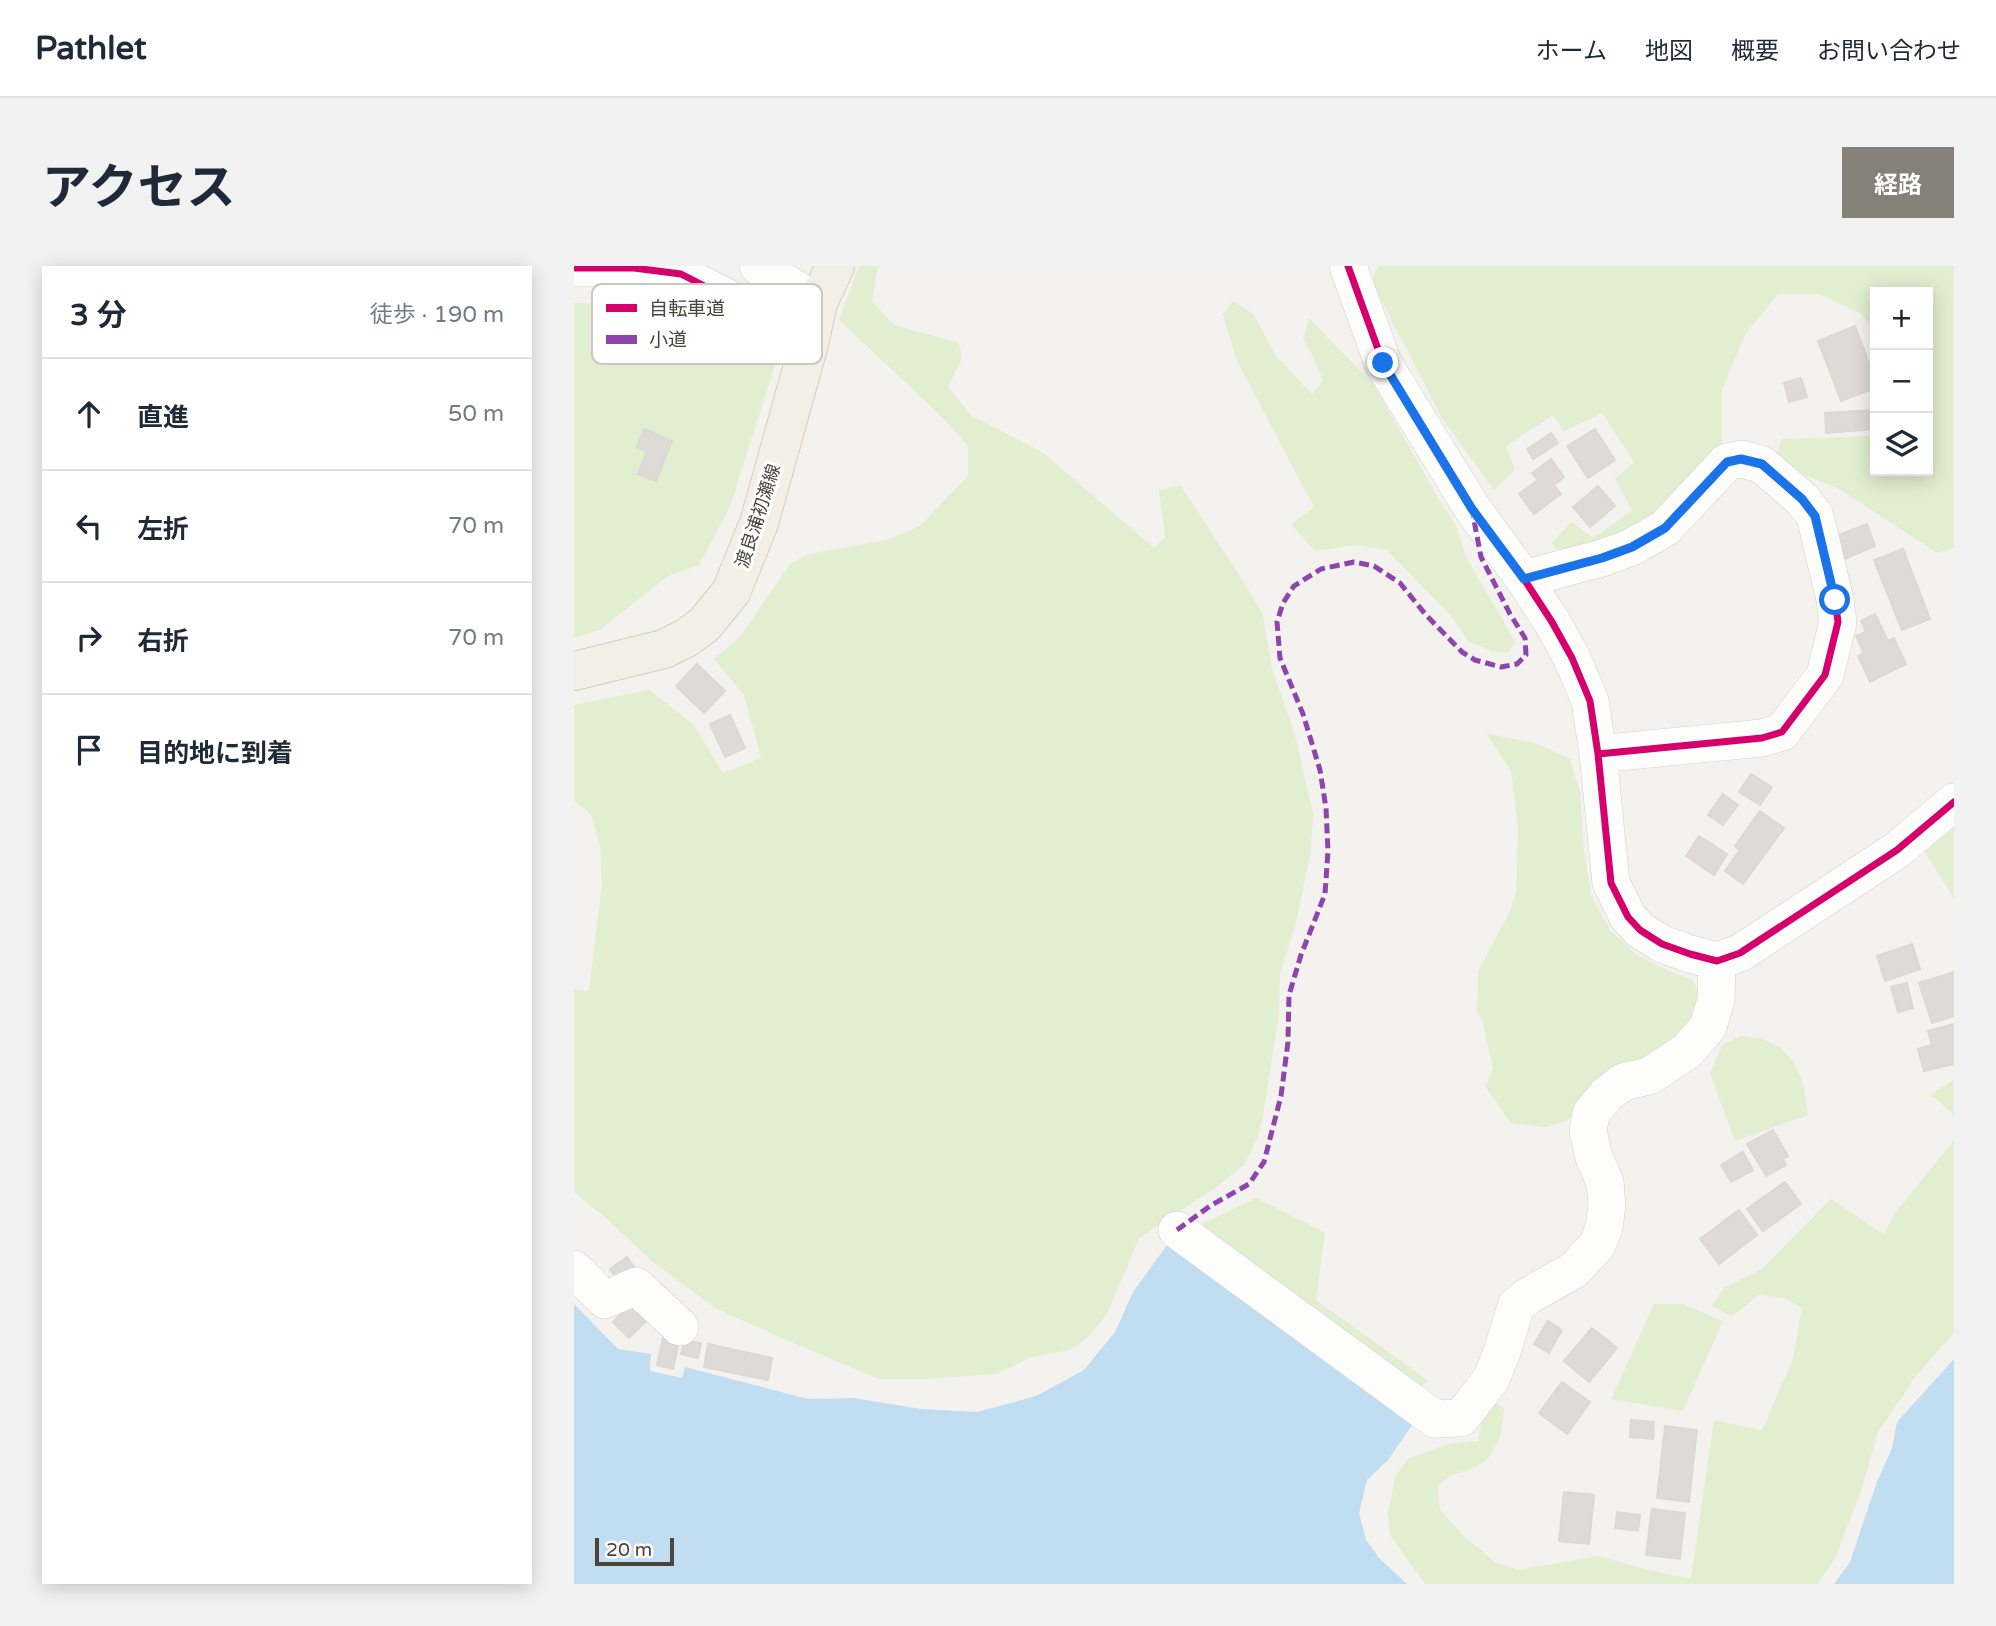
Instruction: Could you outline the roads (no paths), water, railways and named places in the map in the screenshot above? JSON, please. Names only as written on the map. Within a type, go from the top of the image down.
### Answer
[{"type":"main road","name":"渡良浦初瀬線","points":[[822,294],[835,266]]},
{"type":"main road","name":"渡良浦初瀬線","points":[[574,671],[664,649],[686,638],[704,625],[731,592],[759,523],[803,364]]},
{"type":"street","points":[[758,266],[787,284]]},
{"type":"street","points":[[1348,266],[1383,363],[1472,509],[1552,622],[1576,669],[1590,701],[1611,883],[1628,917],[1640,930],[1662,944],[1717,961],[1740,953],[1876,865],[1954,802]]},
{"type":"street","points":[[574,268],[634,268],[681,274],[700,284]]},
{"type":"street","points":[[1524,579],[1602,558],[1632,547],[1665,528],[1727,462],[1741,459],[1762,464],[1802,499],[1815,516],[1838,622],[1825,675],[1782,732],[1762,738],[1598,754]]},
{"type":"street","points":[[1177,1230],[1435,1419],[1461,1418],[1491,1379],[1517,1306],[1528,1296],[1574,1270],[1597,1245],[1604,1228],[1607,1205],[1605,1182],[1594,1157],[1588,1131],[1591,1114],[1607,1094],[1623,1082],[1649,1076],[1687,1051],[1708,1027],[1716,1000],[1717,961]]},
{"type":"street","points":[[574,1269],[604,1300],[636,1286],[680,1327]]},
{"type":"water","points":[[1170,1241],[1414,1422],[1389,1459],[1367,1480],[1359,1513],[1366,1540],[1380,1559],[1407,1584],[574,1584],[574,1304],[618,1349],[651,1354],[650,1371],[682,1378],[685,1367],[808,1399],[854,1398],[921,1409],[977,1412],[1036,1396],[1084,1370],[1115,1332],[1133,1292]]},
{"type":"water","points":[[1954,1359],[1954,1584],[1834,1584],[1850,1562],[1877,1482],[1892,1448],[1897,1422]]}]
